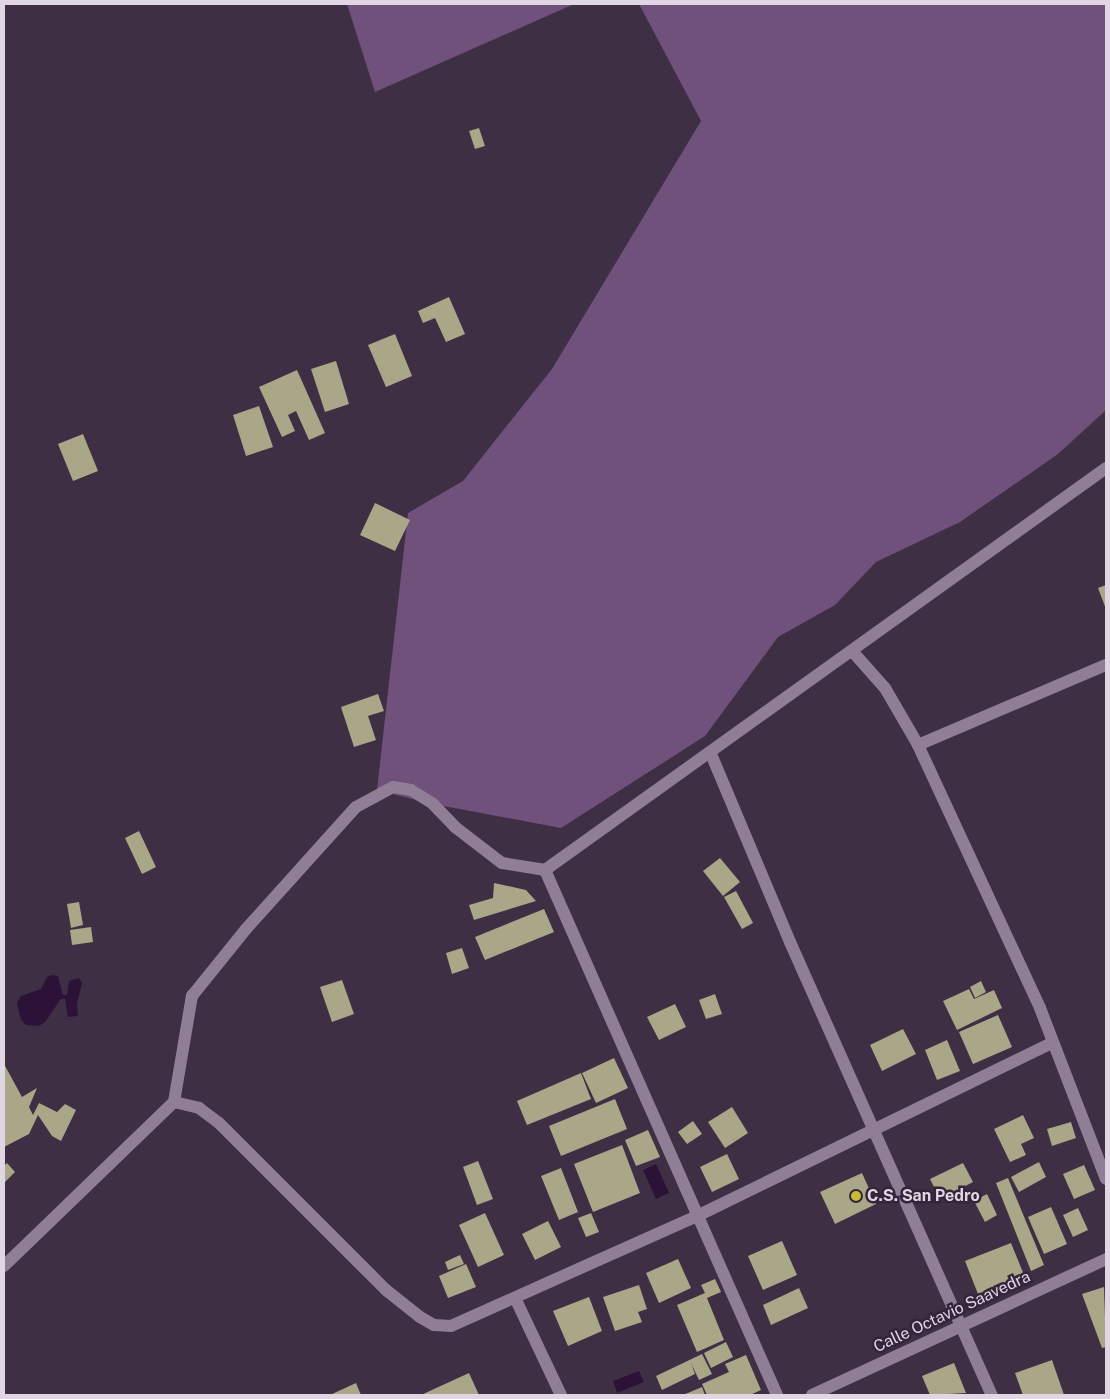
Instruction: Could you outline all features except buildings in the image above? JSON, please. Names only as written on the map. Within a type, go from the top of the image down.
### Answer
[{"type":"street","points":[[4,1266],[174,1102],[192,996],[258,914],[356,807],[393,786],[411,790],[433,804],[455,827],[502,863],[545,870],[710,754],[804,682],[853,652],[1106,468]]},
{"type":"street","points":[[853,652],[885,688],[918,745],[1040,1008],[1106,1179]]},
{"type":"street","points":[[918,745],[1106,665]]},
{"type":"street","points":[[710,754],[790,942],[874,1128],[959,1325],[992,1395]]},
{"type":"street","points":[[545,870],[777,1395]]},
{"type":"street","points":[[174,1102],[200,1108],[219,1123],[386,1290],[420,1317],[434,1325],[451,1326],[516,1300],[697,1216],[874,1128],[1052,1043]]},
{"type":"street","name":"Calle Octavio Saavedra","points":[[812,1395],[959,1325],[1106,1259]]},
{"type":"street","points":[[516,1300],[561,1395]]},
{"type":"shaded area","points":[[347,4],[574,4],[375,92]]},
{"type":"shaded area","points":[[639,4],[1106,4],[1106,410],[1058,454],[960,522],[876,562],[835,605],[778,637],[705,736],[561,828],[433,804],[377,790],[408,513],[463,481],[552,369],[701,121]]},
{"type":"shaded area","points":[[52,975],[58,976],[63,995],[67,995],[69,981],[79,978],[82,983],[77,1004],[78,1016],[68,1017],[65,999],[61,999],[45,1022],[39,1026],[26,1025],[21,1020],[17,1003],[21,996],[41,989],[47,977]]},
{"type":"shaded area","points":[[656,1164],[669,1193],[656,1199],[643,1170]]},
{"type":"shaded area","points":[[639,1371],[644,1382],[617,1393],[613,1381]]},
{"type":"place","name":"C.S. San Pedro","points":[[856,1196]]}]
